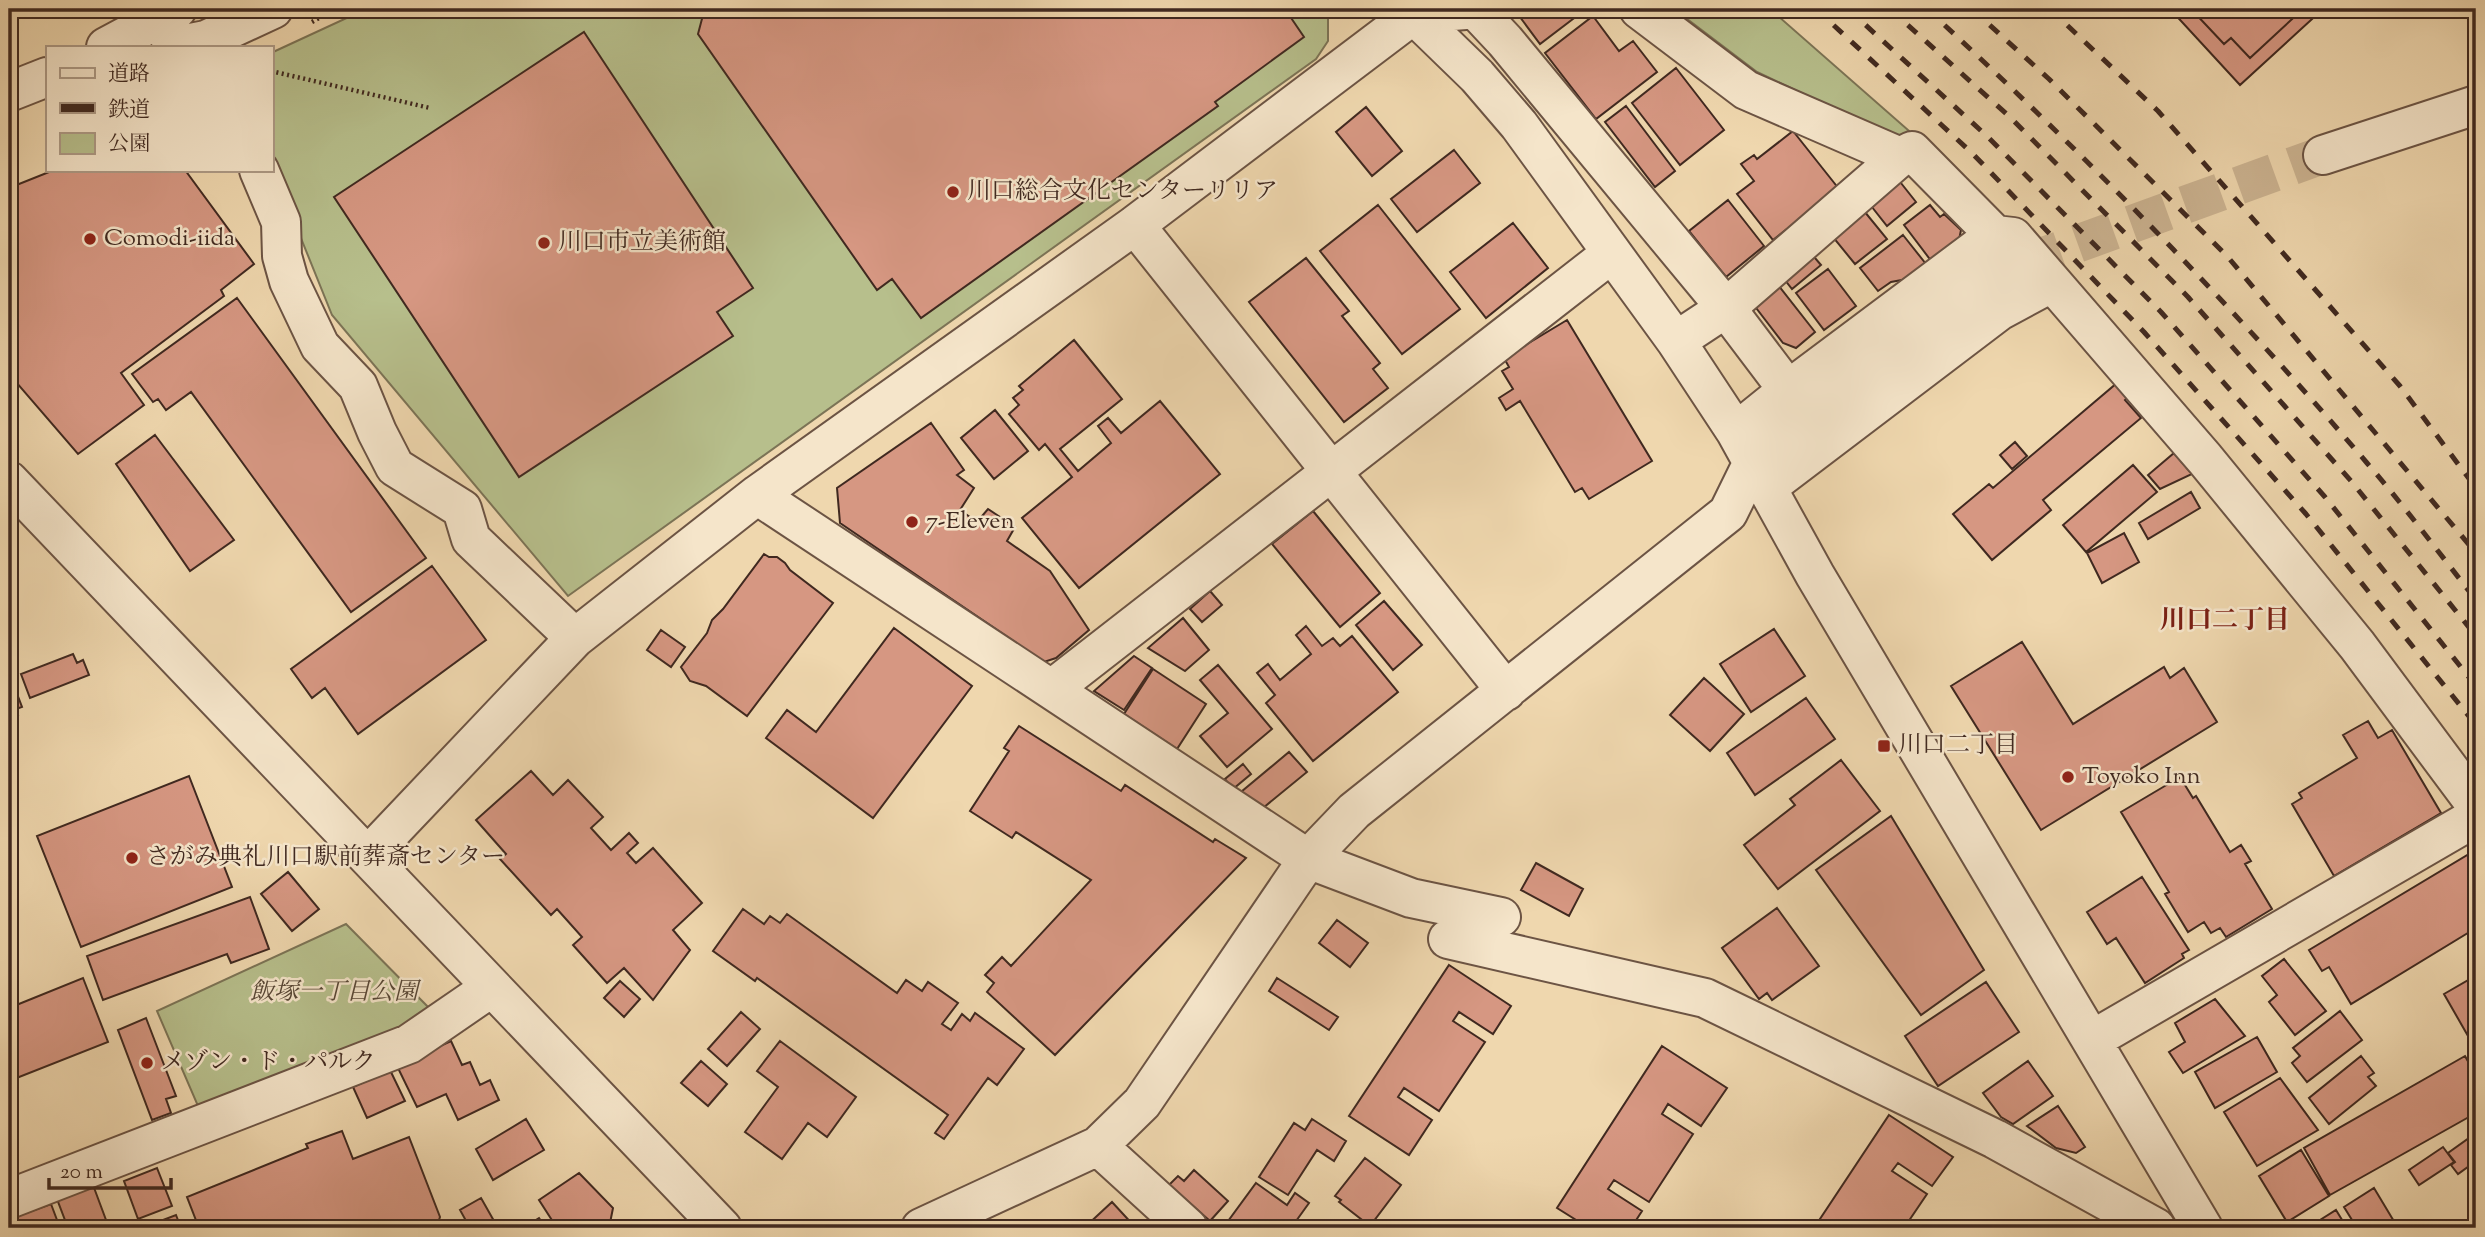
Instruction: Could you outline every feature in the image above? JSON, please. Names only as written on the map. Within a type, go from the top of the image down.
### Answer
[{"type":"street","points":[[108,46],[177,9]]},
{"type":"street","points":[[195,45],[272,9]]},
{"type":"street","points":[[368,856],[575,638],[757,495],[1135,225],[1411,11],[1476,9],[1726,308],[1788,390]]},
{"type":"street","points":[[1639,9],[1746,90],[1900,157]]},
{"type":"street","points":[[1411,11],[1477,76],[1519,125],[1676,341],[1752,461],[1815,575],[2203,1228]]},
{"type":"street","points":[[9,92],[46,77]]},
{"type":"street","points":[[2323,155],[2476,105]]},
{"type":"street","points":[[1676,341],[1726,308],[1900,157],[1912,151],[1994,236]]},
{"type":"street","points":[[261,172],[281,222],[282,256],[289,281],[320,346],[358,386],[395,467],[462,509],[471,539],[575,638]]},
{"type":"street","points":[[1135,225],[1506,691]]},
{"type":"street","points":[[921,1228],[1097,1146],[1142,1103],[1308,859],[1354,811],[1728,513],[1788,390],[1994,236],[2013,237],[2038,273],[2205,459],[2357,645],[2476,805]]},
{"type":"street","points":[[1052,690],[1612,253]]},
{"type":"street","points":[[1752,461],[1999,311],[2038,273]]},
{"type":"street","points":[[9,481],[722,1228]]},
{"type":"street","points":[[757,495],[1308,859],[1411,898],[1501,917]]},
{"type":"street","points":[[2092,1040],[2476,817]]},
{"type":"street","points":[[1448,939],[1704,998],[1995,1139],[2156,1228]]},
{"type":"street","points":[[9,1199],[409,1044],[492,987]]},
{"type":"street","points":[[1097,1146],[1188,1228]]},
{"type":"path","points":[[273,71],[430,108]]},
{"type":"green space","points":[[366,9],[1328,9],[1328,41],[1316,59],[568,596],[332,315],[273,169],[273,52]]},
{"type":"green space","points":[[1674,9],[1770,9],[1916,137],[1903,141],[1757,72]]},
{"type":"green space","name":"飯塚一丁目公園","points":[[346,924],[434,1013],[201,1113],[157,1011]]},
{"type":"building","name":"川口総合文化センターリリア","points":[[699,9],[1285,9],[1304,37],[1215,102],[1218,106],[921,318],[892,279],[877,290],[698,34],[703,15]]},
{"type":"building","points":[[1514,9],[1586,9],[1540,44]]},
{"type":"building","points":[[2170,9],[2191,9],[2224,44],[2231,38],[2250,58],[2303,9],[2323,9],[2240,85]]},
{"type":"building","points":[[2191,9],[2303,9],[2250,58],[2231,38],[2224,44]]},
{"type":"building","points":[[1593,16],[1619,51],[1633,41],[1657,72],[1596,119],[1545,53]]},
{"type":"building","name":"川口市立美術館","points":[[584,32],[753,288],[717,312],[733,336],[519,477],[334,197]]},
{"type":"building","points":[[1676,68],[1724,130],[1680,165],[1632,103]]},
{"type":"building","points":[[1626,106],[1675,171],[1655,187],[1605,122]]},
{"type":"building","points":[[1366,107],[1402,151],[1372,176],[1336,132]]},
{"type":"building","points":[[1793,131],[1839,189],[1773,240],[1737,194],[1754,181],[1741,164],[1754,155],[1757,159]]},
{"type":"building","points":[[1454,150],[1480,183],[1417,232],[1391,199]]},
{"type":"building","points":[[49,172],[186,172],[254,264],[221,290],[224,296],[121,373],[144,405],[78,454],[9,374],[9,188]]},
{"type":"building","points":[[1897,178],[1916,202],[1887,226],[1868,202]]},
{"type":"building","points":[[1728,200],[1764,246],[1726,277],[1689,231]]},
{"type":"building","points":[[1378,205],[1460,309],[1402,354],[1320,251]]},
{"type":"building","points":[[1930,205],[1940,217],[1944,214],[1961,230],[1959,240],[1932,262],[1904,225]]},
{"type":"building","points":[[1860,206],[1887,239],[1855,264],[1828,231]]},
{"type":"building","points":[[1513,223],[1548,268],[1486,318],[1450,272]]},
{"type":"building","points":[[1903,235],[1926,264],[1907,279],[1891,282],[1878,291],[1860,268]]},
{"type":"building","points":[[1809,251],[1821,265],[1792,289],[1781,275]]},
{"type":"building","points":[[1306,258],[1349,311],[1342,316],[1380,363],[1373,369],[1388,388],[1344,422],[1249,302]]},
{"type":"building","points":[[1828,269],[1856,306],[1824,330],[1796,293]]},
{"type":"building","points":[[1775,281],[1815,332],[1796,348],[1783,343],[1750,300]]},
{"type":"building","points":[[237,298],[426,558],[351,612],[191,392],[166,410],[158,399],[153,402],[132,374]]},
{"type":"building","points":[[1567,320],[1652,461],[1589,499],[1582,488],[1575,492],[1520,401],[1506,410],[1499,398],[1513,389],[1502,371],[1509,367],[1504,358]]},
{"type":"building","points":[[1074,340],[1122,399],[1060,449],[1078,471],[1111,443],[1098,426],[1108,418],[1121,433],[1160,401],[1220,474],[1079,588],[1022,518],[1072,477],[1045,444],[1039,450],[1009,414],[1019,405],[1013,398],[1023,390],[1019,386]]},
{"type":"building","points":[[2117,383],[2129,396],[2125,400],[2141,418],[2043,500],[2051,510],[1992,560],[1953,514],[1989,484],[1993,488]]},
{"type":"building","points":[[995,410],[1028,451],[994,479],[961,438]]},
{"type":"building","points":[[931,423],[964,470],[957,475],[974,488],[960,510],[977,522],[988,509],[1015,527],[1007,541],[1050,571],[1089,630],[1056,658],[1044,662],[840,523],[837,488]]},
{"type":"building","points":[[155,435],[234,540],[190,571],[116,464]]},
{"type":"building","points":[[2015,442],[2027,456],[2012,469],[2000,455]]},
{"type":"building","points":[[2174,453],[2192,474],[2160,489],[2148,475]]},
{"type":"building","points":[[2133,465],[2157,492],[2086,552],[2063,525]]},
{"type":"building","points":[[2191,492],[2200,508],[2148,539],[2139,523]]},
{"type":"building","points":[[1313,511],[1380,593],[1340,627],[1272,544]]},
{"type":"building","points":[[2124,533],[2139,562],[2102,583],[2087,553]]},
{"type":"building","points":[[764,554],[777,557],[833,603],[747,716],[706,686],[690,681],[681,667],[707,633],[712,620]]},
{"type":"building","points":[[432,566],[486,640],[358,734],[325,688],[312,698],[291,669]]},
{"type":"building","points":[[1210,591],[1222,605],[1202,622],[1190,609]]},
{"type":"building","points":[[1384,601],[1422,645],[1393,670],[1356,625]]},
{"type":"building","points":[[1183,618],[1209,650],[1185,671],[1148,648]]},
{"type":"building","points":[[1306,626],[1322,646],[1333,638],[1340,646],[1352,636],[1398,692],[1313,761],[1266,703],[1275,695],[1257,673],[1268,664],[1280,680],[1311,654],[1296,635]]},
{"type":"building","points":[[894,628],[972,686],[873,818],[766,738],[787,710],[816,732]]},
{"type":"building","points":[[1774,629],[1805,676],[1751,712],[1720,664]]},
{"type":"building","points":[[661,630],[685,647],[671,667],[647,650]]},
{"type":"building","name":"Toyoko Inn","points":[[2022,642],[2073,724],[2164,667],[2170,678],[2184,668],[2217,722],[2041,830],[1951,686]]},
{"type":"building","points":[[73,654],[77,663],[83,660],[89,675],[30,698],[21,674]]},
{"type":"building","points":[[1134,656],[1152,668],[1124,710],[1094,691]]},
{"type":"building","points":[[1218,665],[1272,729],[1227,767],[1200,736],[1228,713],[1200,680]]},
{"type":"building","points":[[1153,669],[1206,704],[1177,749],[1124,714]]},
{"type":"building","points":[[11,678],[22,707],[16,709],[18,715],[9,719],[9,679]]},
{"type":"building","points":[[1704,678],[1744,714],[1710,751],[1670,715]]},
{"type":"building","points":[[1806,698],[1835,739],[1755,795],[1727,753]]},
{"type":"building","points":[[2368,721],[2378,738],[2392,730],[2441,813],[2334,876],[2292,804],[2302,798],[2299,793],[2357,758],[2343,735]]},
{"type":"building","points":[[1019,726],[1121,791],[1125,785],[1213,842],[1215,839],[1246,858],[1055,1055],[987,992],[994,983],[985,975],[1002,957],[1011,966],[1091,880],[1016,832],[1012,838],[970,811],[1009,751],[1004,748]]},
{"type":"building","points":[[1289,752],[1307,772],[1263,808],[1241,792]]},
{"type":"building","points":[[1841,760],[1880,811],[1778,889],[1744,845],[1795,805],[1790,799]]},
{"type":"building","points":[[1243,764],[1251,774],[1233,789],[1225,779]]},
{"type":"building","points":[[531,771],[553,795],[568,780],[603,817],[591,828],[611,850],[629,833],[638,843],[627,853],[636,863],[653,848],[702,903],[673,930],[690,950],[653,1000],[624,968],[607,983],[573,945],[582,937],[557,909],[551,915],[500,859],[506,854],[476,820]]},
{"type":"building","points":[[189,776],[232,887],[81,947],[37,836]]},
{"type":"building","points":[[2180,777],[2193,798],[2196,796],[2230,852],[2241,845],[2251,861],[2245,864],[2272,909],[2226,937],[2220,928],[2211,933],[2204,922],[2188,932],[2165,894],[2169,892],[2121,812]]},
{"type":"building","points":[[1891,816],[1984,970],[1921,1015],[1816,870]]},
{"type":"building","points":[[2474,851],[2476,928],[2351,1004],[2329,967],[2322,971],[2309,950]]},
{"type":"building","points":[[1536,863],[1583,889],[1569,916],[1521,890]]},
{"type":"building","points":[[288,872],[319,909],[292,931],[261,894]]},
{"type":"building","points":[[2142,877],[2189,950],[2182,954],[2184,958],[2145,983],[2116,938],[2107,944],[2087,912]]},
{"type":"building","points":[[250,897],[269,949],[231,963],[227,954],[103,1000],[87,956]]},
{"type":"building","points":[[1777,908],[1819,966],[1772,1000],[1767,993],[1759,999],[1722,948]]},
{"type":"building","points":[[743,909],[764,924],[770,916],[780,923],[787,914],[897,993],[906,980],[922,991],[928,982],[958,1003],[942,1024],[951,1030],[962,1014],[970,1021],[975,1013],[1024,1049],[997,1085],[988,1078],[944,1139],[935,1133],[948,1115],[757,978],[755,981],[713,951]]},
{"type":"building","points":[[1337,920],[1368,943],[1350,967],[1319,943]]},
{"type":"building","points":[[2284,959],[2326,1011],[2295,1035],[2269,1002],[2277,995],[2262,976]]},
{"type":"building","points":[[1449,965],[1511,1006],[1493,1034],[1459,1012],[1453,1021],[1485,1042],[1439,1111],[1404,1088],[1398,1097],[1432,1120],[1409,1155],[1349,1116]]},
{"type":"building","points":[[2476,970],[2475,1037],[2473,1034],[2468,1036],[2444,994],[2475,976],[2473,972]]},
{"type":"building","points":[[83,978],[108,1042],[9,1081],[9,1008]]},
{"type":"building","points":[[1277,978],[1338,1017],[1329,1030],[1269,991]]},
{"type":"building","points":[[620,981],[640,999],[624,1017],[604,998]]},
{"type":"building","points":[[1986,982],[2019,1032],[1938,1086],[1905,1036]]},
{"type":"building","points":[[2215,999],[2245,1036],[2183,1073],[2169,1052],[2185,1042],[2175,1023]]},
{"type":"building","points":[[2340,1011],[2362,1040],[2307,1082],[2292,1063],[2300,1056],[2293,1048]]},
{"type":"building","points":[[741,1012],[760,1029],[727,1066],[708,1049]]},
{"type":"building","name":"メゾン・ド・パルク","points":[[146,1018],[176,1096],[166,1099],[171,1113],[152,1120],[118,1030]]},
{"type":"building","points":[[2257,1037],[2277,1072],[2215,1108],[2195,1072]]},
{"type":"building","points":[[451,1041],[462,1065],[470,1062],[480,1085],[490,1080],[499,1100],[458,1120],[446,1094],[417,1107],[397,1066]]},
{"type":"building","points":[[780,1041],[856,1097],[827,1137],[808,1123],[782,1159],[745,1132],[778,1087],[757,1071]]},
{"type":"building","points":[[1662,1046],[1727,1088],[1701,1126],[1668,1104],[1662,1114],[1693,1134],[1649,1202],[1614,1180],[1608,1189],[1642,1211],[1631,1228],[1589,1228],[1557,1208]]},
{"type":"building","points":[[2361,1056],[2374,1073],[2368,1077],[2376,1086],[2329,1124],[2309,1098]]},
{"type":"building","points":[[2465,1056],[2476,1076],[2476,1113],[2330,1195],[2304,1148]]},
{"type":"building","points":[[701,1061],[727,1084],[708,1106],[681,1083]]},
{"type":"building","points":[[2028,1061],[2053,1096],[2013,1124],[2001,1117],[1983,1093]]},
{"type":"building","points":[[390,1070],[405,1101],[367,1118],[353,1087]]},
{"type":"building","points":[[2280,1078],[2318,1130],[2257,1166],[2224,1112]]},
{"type":"building","points":[[2058,1106],[2085,1147],[2076,1153],[2056,1148],[2027,1126]]},
{"type":"building","points":[[1889,1115],[1953,1157],[1932,1186],[1898,1163],[1892,1171],[1927,1194],[1904,1228],[1814,1228]]},
{"type":"building","points":[[526,1119],[544,1150],[493,1180],[476,1149]]},
{"type":"building","points":[[1312,1119],[1346,1141],[1334,1161],[1317,1150],[1288,1195],[1259,1177],[1294,1123],[1305,1130]]},
{"type":"building","points":[[342,1131],[353,1159],[409,1137],[440,1217],[436,1228],[199,1228],[187,1197],[308,1148],[306,1144]]},
{"type":"building","points":[[2476,1133],[2476,1161],[2458,1174],[2451,1165],[2455,1162],[2448,1153]]},
{"type":"building","points":[[2443,1147],[2454,1162],[2419,1185],[2409,1170]]},
{"type":"building","points":[[2301,1150],[2329,1196],[2287,1222],[2259,1176]]},
{"type":"building","points":[[1365,1158],[1401,1185],[1370,1226],[1335,1196]]},
{"type":"building","points":[[157,1168],[172,1206],[138,1219],[124,1181]]},
{"type":"building","points":[[1194,1170],[1228,1201],[1210,1221],[1169,1185],[1178,1176],[1184,1181]]},
{"type":"building","points":[[579,1173],[613,1208],[609,1228],[557,1228],[539,1200]]},
{"type":"building","points":[[1256,1183],[1287,1205],[1295,1193],[1309,1203],[1291,1228],[1223,1228]]},
{"type":"building","points":[[93,1185],[109,1228],[68,1228],[57,1199]]},
{"type":"building","points":[[2374,1188],[2398,1228],[2357,1228],[2344,1207]]},
{"type":"building","points":[[481,1198],[498,1228],[470,1228],[460,1210]]},
{"type":"building","points":[[1112,1202],[1136,1228],[1084,1228]]},
{"type":"building","points":[[51,1204],[60,1228],[9,1228],[9,1219]]},
{"type":"building","points":[[2336,1210],[2347,1228],[2325,1228],[2320,1220]]},
{"type":"building","points":[[176,1215],[181,1228],[142,1228]]},
{"type":"building","points":[[539,1218],[546,1228],[523,1228]]},
{"type":"tunnel","points":[[2024,263],[2323,155]]},
{"type":"railway","points":[[1816,9],[1973,154],[2144,332],[2306,514],[2476,725]]},
{"type":"railway","points":[[1848,9],[1989,138],[2161,312],[2325,497],[2476,686]]},
{"type":"railway","points":[[1890,9],[2011,118],[2188,297],[2351,481],[2476,636]]},
{"type":"railway","points":[[1927,9],[2042,117],[2208,286],[2367,463],[2476,600]]},
{"type":"railway","points":[[1972,9],[2049,79],[2227,256],[2476,553]]},
{"type":"railway","points":[[2050,9],[2158,111],[2400,386],[2476,488]]},
{"type":"place","name":"川口総合文化センターリリア","points":[[953,192]]},
{"type":"place","name":"Comodi-iida","points":[[90,239]]},
{"type":"place","name":"川口市立美術館","points":[[544,243]]},
{"type":"place","name":"7-Eleven","points":[[912,522]]},
{"type":"place","name":"川口二丁目","points":[[1884,746]]},
{"type":"place","name":"Toyoko Inn","points":[[2068,777]]},
{"type":"place","name":"さがみ典礼川口駅前葬斎センター","points":[[132,858]]},
{"type":"place","name":"メゾン・ド・パルク","points":[[147,1063]]},
{"type":"district","name":"川口二丁目","points":[[2225,621]]}]
